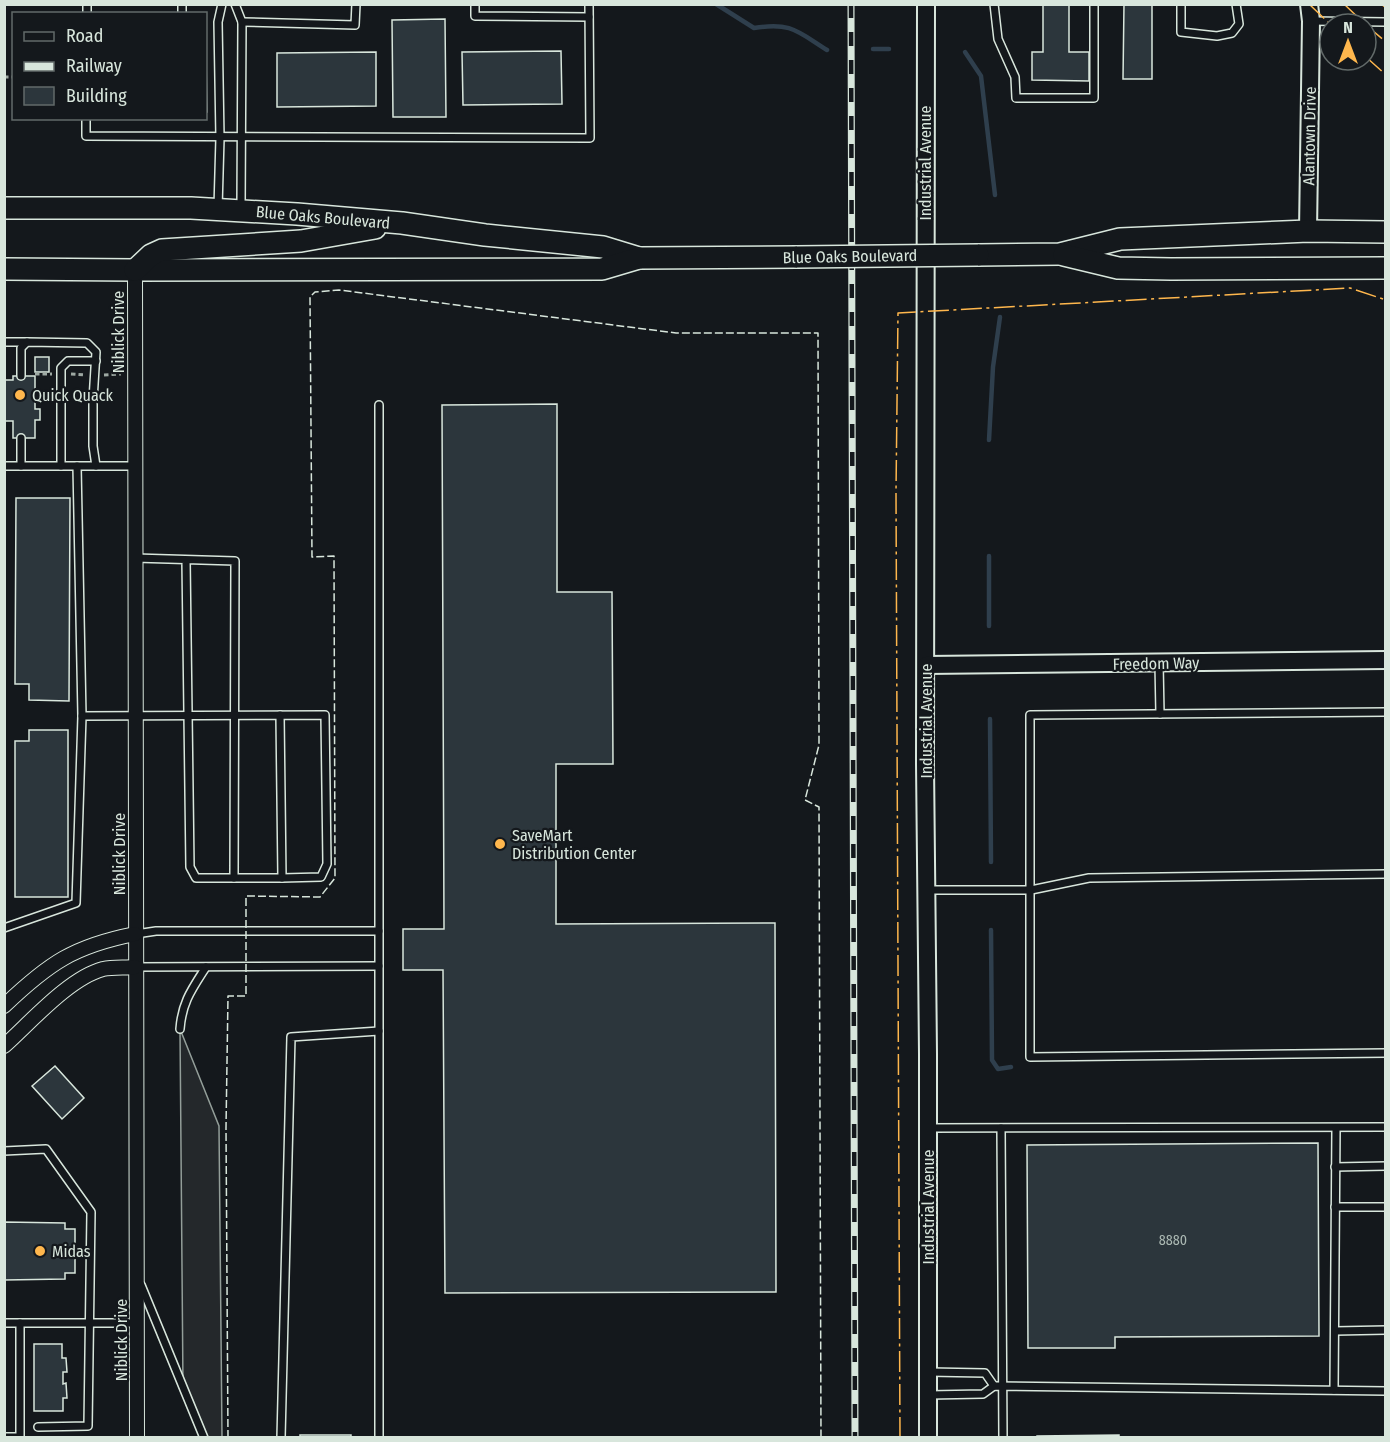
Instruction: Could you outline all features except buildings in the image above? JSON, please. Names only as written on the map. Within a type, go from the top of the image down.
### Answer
[{"type":"main road","name":"Blue Oaks Boulevard","points":[[4,208],[241,210],[402,223],[485,235],[603,247],[639,258]]},
{"type":"main road","points":[[135,270],[151,255],[162,250],[301,241],[402,223]]},
{"type":"main road","name":"Blue Oaks Boulevard","points":[[4,269],[602,269],[639,258],[1060,254],[1120,239],[1308,231],[1386,232]]},
{"type":"main road","name":"Blue Oaks Boulevard","points":[[1060,254],[1118,268],[1386,268]]},
{"type":"street","name":"Industrial Avenue","points":[[926,4],[928,1437]]},
{"type":"street","name":"Alantown Drive","points":[[1308,231],[1310,13]]},
{"type":"street","name":"Niblick Drive","points":[[135,270],[137,1437]]},
{"type":"street","name":"Freedom Way","points":[[926,666],[1386,660]]},
{"type":"street","points":[[7,998],[40,972],[67,956],[92,944],[135,934]]},
{"type":"street","points":[[4,1046],[57,996],[73,985],[102,969],[135,967]]},
{"type":"lane","points":[[218,209],[220,138],[218,22],[222,4]]},
{"type":"lane","points":[[235,4],[242,22],[241,210]]},
{"type":"lane","points":[[242,22],[356,25],[356,4]]},
{"type":"lane","points":[[475,4],[475,16],[589,17]]},
{"type":"lane","points":[[86,120],[86,136],[590,138],[589,4]]},
{"type":"lane","points":[[994,4],[998,39],[1015,77],[1016,98],[1094,98],[1094,4]]},
{"type":"lane","points":[[1181,4],[1181,32],[1217,36],[1233,33],[1239,24],[1236,4]]},
{"type":"lane","points":[[1310,13],[1386,22]]},
{"type":"lane","points":[[4,342],[87,343],[96,352],[93,375],[93,446],[96,466]]},
{"type":"lane","points":[[21,376],[21,348],[27,342]]},
{"type":"lane","points":[[61,466],[61,368],[68,361],[96,361]]},
{"type":"lane","points":[[379,405],[379,1437]]},
{"type":"lane","points":[[21,438],[21,466]]},
{"type":"lane","points":[[4,466],[135,466]]},
{"type":"lane","points":[[4,928],[76,903],[82,716],[77,466]]},
{"type":"lane","points":[[135,558],[235,561],[234,878]]},
{"type":"lane","points":[[82,716],[135,715],[190,716],[325,715],[327,864],[321,877],[196,878],[190,867],[190,716],[186,560]]},
{"type":"lane","points":[[1159,663],[1160,714]]},
{"type":"lane","points":[[1386,712],[1030,715],[1030,1057],[1386,1053]]},
{"type":"lane","points":[[280,715],[282,878]]},
{"type":"lane","points":[[927,890],[1031,890],[1089,878],[1386,874]]},
{"type":"lane","points":[[135,934],[379,931]]},
{"type":"lane","points":[[135,967],[379,966]]},
{"type":"lane","points":[[180,1029],[184,1002],[206,967]]},
{"type":"lane","points":[[282,1437],[291,1037],[379,1031]]},
{"type":"lane","points":[[928,1128],[1386,1127]]},
{"type":"lane","points":[[1001,1128],[998,1387],[1003,1437]]},
{"type":"lane","points":[[1334,1390],[1336,1128]]},
{"type":"lane","points":[[4,1151],[46,1149],[91,1212],[88,1426],[38,1427]]},
{"type":"lane","points":[[1335,1167],[1386,1166]]},
{"type":"lane","points":[[1335,1207],[1386,1207]]},
{"type":"lane","points":[[137,1276],[204,1437]]},
{"type":"lane","points":[[4,1323],[137,1323]]},
{"type":"lane","points":[[4,1437],[20,1437],[20,1323]]},
{"type":"lane","points":[[1335,1331],[1386,1330]]},
{"type":"lane","points":[[929,1372],[985,1373],[998,1387]]},
{"type":"lane","points":[[929,1395],[983,1394],[998,1387],[1386,1391]]},
{"type":"shaded area","points":[[180,1029],[219,1126],[222,1437],[204,1437],[183,1387]]},
{"type":"waterway","points":[[716,4],[754,28],[785,27],[827,50]]},
{"type":"waterway","points":[[873,49],[889,49]]},
{"type":"waterway","points":[[965,52],[981,76],[995,195]]},
{"type":"waterway","points":[[989,440],[993,367],[1000,317]]},
{"type":"waterway","points":[[989,556],[989,626]]},
{"type":"waterway","points":[[990,719],[991,862]]},
{"type":"waterway","points":[[991,930],[992,1060],[998,1069],[1011,1067]]},
{"type":"railway","points":[[851,4],[855,1438]]},
{"type":"fence","points":[[228,1438],[226,1128],[228,996],[246,996],[246,896],[320,897],[335,878],[334,556],[312,557],[310,297],[315,292],[339,290],[676,333],[818,333],[819,745],[805,800],[819,807],[821,1438]]},
{"type":"power","points":[[1309,4],[1318,13]]},
{"type":"power","points":[[1344,4],[1352,12]]},
{"type":"power","points":[[1381,4],[1386,8]]},
{"type":"power","points":[[1378,35],[1386,42]]},
{"type":"power","points":[[1378,68],[1386,75]]},
{"type":"power","points":[[900,1438],[896,492],[898,313],[1350,288],[1386,300]]},
{"type":"place","name":"Quick Quack","points":[[20,395]]},
{"type":"place","name":"SaveMart Distribution Center","points":[[500,844]]},
{"type":"place","name":"Midas","points":[[40,1251]]}]
